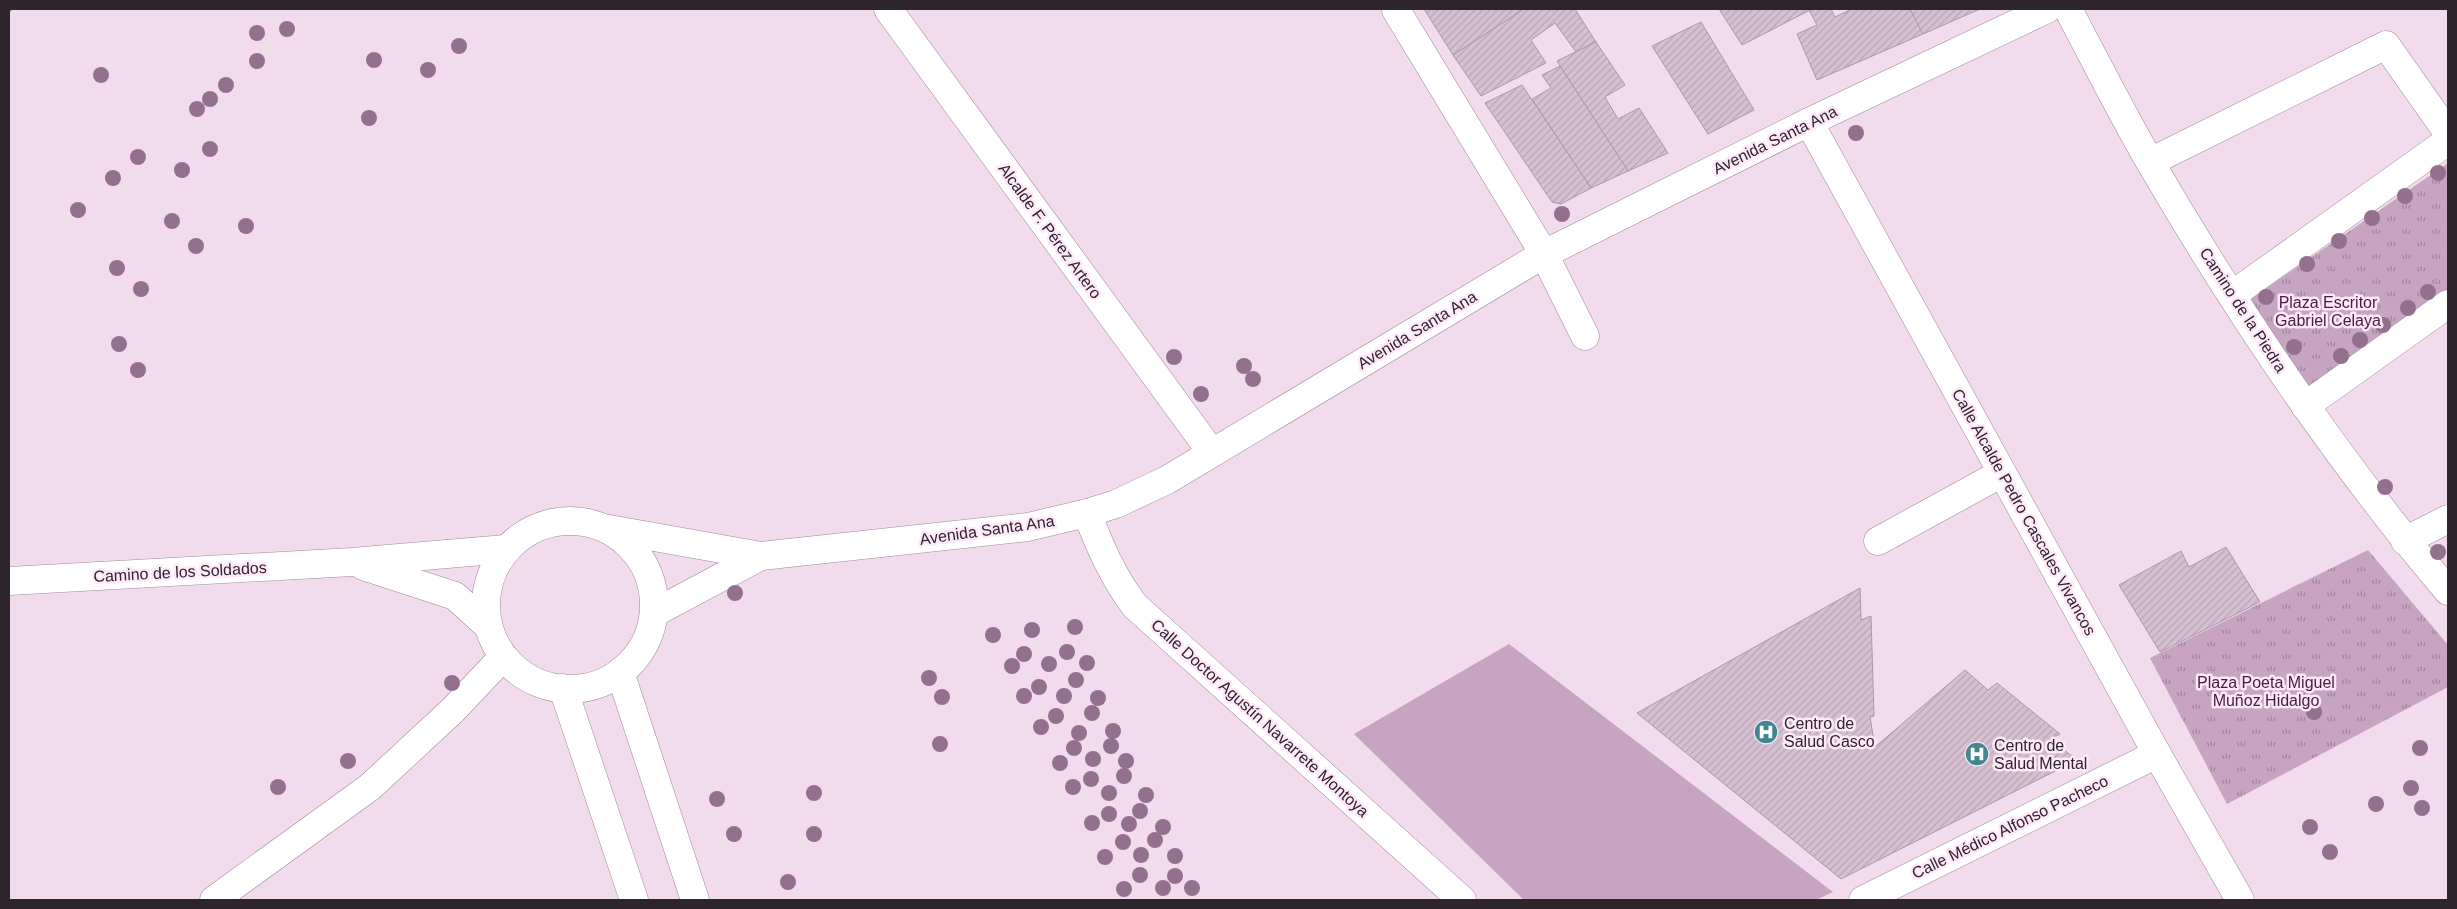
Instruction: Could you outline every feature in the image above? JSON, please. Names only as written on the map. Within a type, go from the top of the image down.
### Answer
[{"type":"street","name":"Alcalde F. Pérez Artero","points":[[888,9],[1212,453]]},
{"type":"street","name":"Avenida Santa Ana","points":[[761,556],[1020,528],[1087,513],[1116,504],[1158,484],[1212,453],[1544,254],[1809,122],[2047,9]]},
{"type":"street","name":"Camino de la Piedra","points":[[2068,9],[2150,162],[2232,295],[2305,406],[2405,541],[2448,591]]},
{"type":"street","points":[[1396,10],[1544,254],[1585,336]]},
{"type":"street","points":[[2150,162],[2386,45],[2448,133]]},
{"type":"street","name":"Calle Alcalde Pedro Cascales Vivancos","points":[[1809,122],[2157,754],[2240,900]]},
{"type":"street","points":[[2232,295],[2448,141]]},
{"type":"street","points":[[2305,406],[2448,304]]},
{"type":"street","points":[[1878,540],[2002,473]]},
{"type":"street","name":"Calle Doctor Agustín Navarrete Montoya","points":[[1087,513],[1100,548],[1118,584],[1135,606],[1462,900]]},
{"type":"street","points":[[2405,541],[2448,519]]},
{"type":"street","points":[[609,529],[629,544],[645,564],[653,587],[654,613],[649,636],[641,649],[620,672],[603,682],[583,688],[563,688],[540,684],[520,673],[503,657],[488,626],[485,599],[492,572],[506,549],[528,532],[554,522],[582,521],[609,529],[761,556]]},
{"type":"street","name":"Camino de los Soldados","points":[[9,581],[352,562],[506,549]]},
{"type":"street","points":[[654,613],[761,556]]},
{"type":"street","name":"Camino de los Soldados","points":[[352,562],[455,596],[488,626]]},
{"type":"street","points":[[214,900],[370,787],[453,710],[503,657]]},
{"type":"street","points":[[620,672],[695,900]]},
{"type":"street","points":[[563,688],[634,900]]},
{"type":"street","name":"Calle Médico Alfonso Pacheco","points":[[1862,900],[1909,890],[2157,754]]},
{"type":"green space","name":"Plaza Escritor Gabriel Celaya","points":[[2448,163],[2448,292],[2306,396],[2248,301]]},
{"type":"green space","name":"Plaza Poeta Miguel Muñoz Hidalgo","points":[[2368,550],[2448,645],[2448,687],[2227,804],[2150,658]]},
{"type":"green space","points":[[1509,644],[1833,892],[1816,900],[1524,900],[1354,734]]},
{"type":"building","points":[[1424,9],[1524,9],[1453,55]]},
{"type":"building","points":[[1524,9],[1575,9],[1596,42],[1576,52],[1555,23],[1531,40],[1546,63],[1481,96],[1453,55]]},
{"type":"building","points":[[1719,9],[1812,9],[1742,45]]},
{"type":"building","points":[[1831,9],[1835,17],[1852,9],[1910,9],[1923,34],[1817,80],[1797,34],[1817,25],[1809,10]]},
{"type":"building","points":[[1910,9],[1980,9],[1923,34]]},
{"type":"building","points":[[1701,22],[1754,110],[1708,134],[1652,46]]},
{"type":"building","points":[[1596,42],[1625,85],[1605,97],[1618,119],[1639,108],[1668,153],[1628,171],[1557,61]]},
{"type":"building","points":[[1560,66],[1628,171],[1591,188],[1532,99],[1551,88],[1542,75]]},
{"type":"building","points":[[1522,85],[1591,188],[1561,204],[1552,202],[1485,103]]},
{"type":"building","points":[[2226,547],[2260,602],[2160,652],[2119,585],[2181,551],[2189,567]]},
{"type":"building","name":"Centro de Salud Casco","points":[[1860,588],[1861,620],[1871,616],[1874,716],[1870,717],[1875,747],[1965,670],[1988,690],[1997,683],[2060,734],[2050,739],[2077,760],[1841,879],[1637,713]]},
{"type":"place","name":"Centro de Salud Casco","points":[[1766,732]]},
{"type":"place","name":"Centro de Salud Mental","points":[[1977,754]]}]
